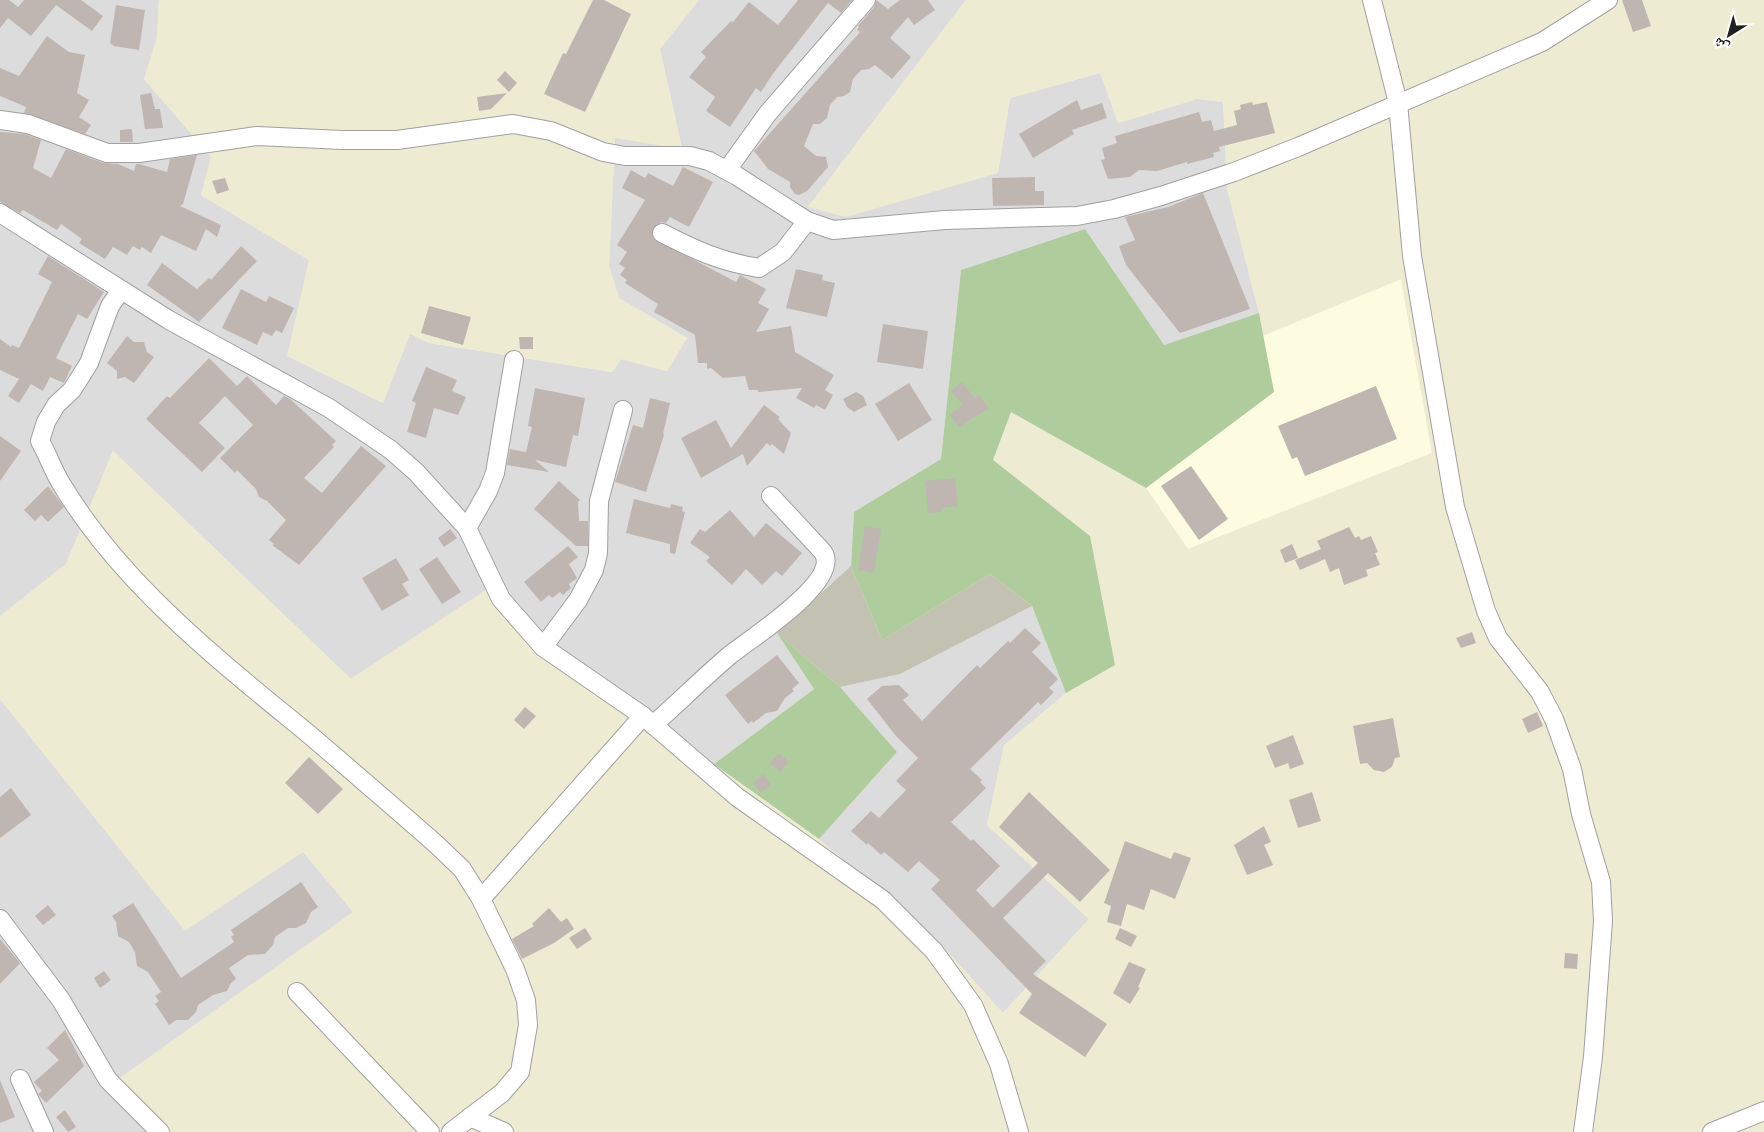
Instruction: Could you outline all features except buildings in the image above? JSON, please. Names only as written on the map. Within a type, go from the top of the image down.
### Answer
[{"type":"street","points":[[726,170],[768,113],[866,0]]},
{"type":"street","points":[[1372,0],[1398,103],[1412,256],[1454,507],[1486,611],[1498,638],[1540,692],[1554,719],[1572,769],[1581,814],[1601,882],[1603,921],[1593,1057],[1583,1132]]},
{"type":"street","points":[[0,120],[28,124],[107,153],[139,153],[257,136],[342,140],[397,140],[513,124],[551,131],[602,152],[625,156],[690,156],[709,161],[807,221],[833,230],[851,230],[945,220],[1077,216],[1114,209],[1234,172],[1542,42],[1608,0]]},
{"type":"street","points":[[0,213],[169,320],[329,408],[384,445],[416,472],[467,528],[501,599],[543,647],[648,721],[737,798],[883,900],[934,951],[974,1005],[999,1064],[1019,1132]]},
{"type":"street","points":[[662,233],[730,264],[759,268],[783,252],[807,221]]},
{"type":"street","points":[[121,290],[110,306],[89,363],[72,390],[56,405],[46,422],[40,441],[62,485],[100,538],[167,611],[237,675],[437,845],[462,869],[482,899],[515,969],[526,1000],[528,1024],[520,1072],[502,1093],[451,1132]]},
{"type":"street","points":[[467,528],[488,491],[495,473],[514,360]]},
{"type":"street","points":[[543,647],[578,600],[594,570],[598,552],[599,501],[623,410]]},
{"type":"street","points":[[482,899],[648,721],[798,603],[826,565],[826,556],[823,552],[771,496]]},
{"type":"street","points":[[0,919],[60,1000],[112,1085],[160,1132]]},
{"type":"street","points":[[297,992],[430,1132]]},
{"type":"street","points":[[20,1079],[44,1132]]},
{"type":"street","points":[[1712,1132],[1764,1111]]},
{"type":"street","points":[[470,1117],[504,1132]]},
{"type":"shaded area","points":[[0,0],[159,0],[157,38],[144,79],[212,157],[201,195],[309,260],[288,356],[383,403],[410,334],[429,343],[612,372],[621,359],[667,371],[687,338],[619,298],[609,266],[615,137],[682,148],[660,49],[699,0],[966,0],[808,207],[998,173],[1010,98],[1101,73],[1118,123],[1197,99],[1223,102],[1227,188],[1259,313],[1164,345],[1085,229],[961,270],[941,459],[854,512],[851,566],[777,633],[814,689],[714,764],[668,725],[632,705],[486,590],[351,679],[113,451],[66,564],[0,616]]},
{"type":"shaded area","points":[[1401,279],[1432,453],[1188,549],[1146,488],[1274,392],[1262,336]]},
{"type":"shaded area","points":[[851,566],[882,640],[990,574],[1032,606],[900,674],[840,687],[777,633]]},
{"type":"shaded area","points":[[1032,606],[1066,693],[1004,746],[987,825],[1089,919],[1003,1013],[936,939],[819,839],[897,752],[840,687],[900,674]]},
{"type":"shaded area","points":[[0,699],[185,930],[303,852],[354,912],[118,1080],[172,1132],[0,1132]]},
{"type":"green space","points":[[159,0],[699,0],[660,49],[682,149],[615,138],[609,266],[619,298],[687,338],[667,371],[621,359],[612,372],[429,343],[410,334],[383,403],[287,356],[309,260],[201,195],[211,157],[144,79],[157,38]]},
{"type":"green space","points":[[966,0],[1764,0],[1764,1132],[172,1132],[117,1080],[353,912],[303,852],[185,931],[0,699],[0,616],[66,564],[113,451],[351,679],[486,590],[632,705],[668,725],[714,764],[819,839],[936,939],[1003,1013],[1089,919],[987,825],[1004,745],[1066,693],[1115,665],[1090,536],[993,460],[1011,412],[1146,488],[1188,549],[1432,453],[1401,279],[1262,336],[1259,313],[1227,188],[1223,102],[1197,99],[1118,123],[1100,73],[1010,98],[998,173],[846,217],[808,207]]},
{"type":"green space","points":[[1085,229],[1164,345],[1259,313],[1274,392],[1146,488],[1011,412],[993,460],[1090,536],[1115,665],[1066,693],[1032,606],[990,574],[882,640],[851,566],[854,512],[941,459],[961,270]]},
{"type":"green space","points":[[777,633],[840,687],[897,752],[819,839],[714,764],[814,689]]}]
